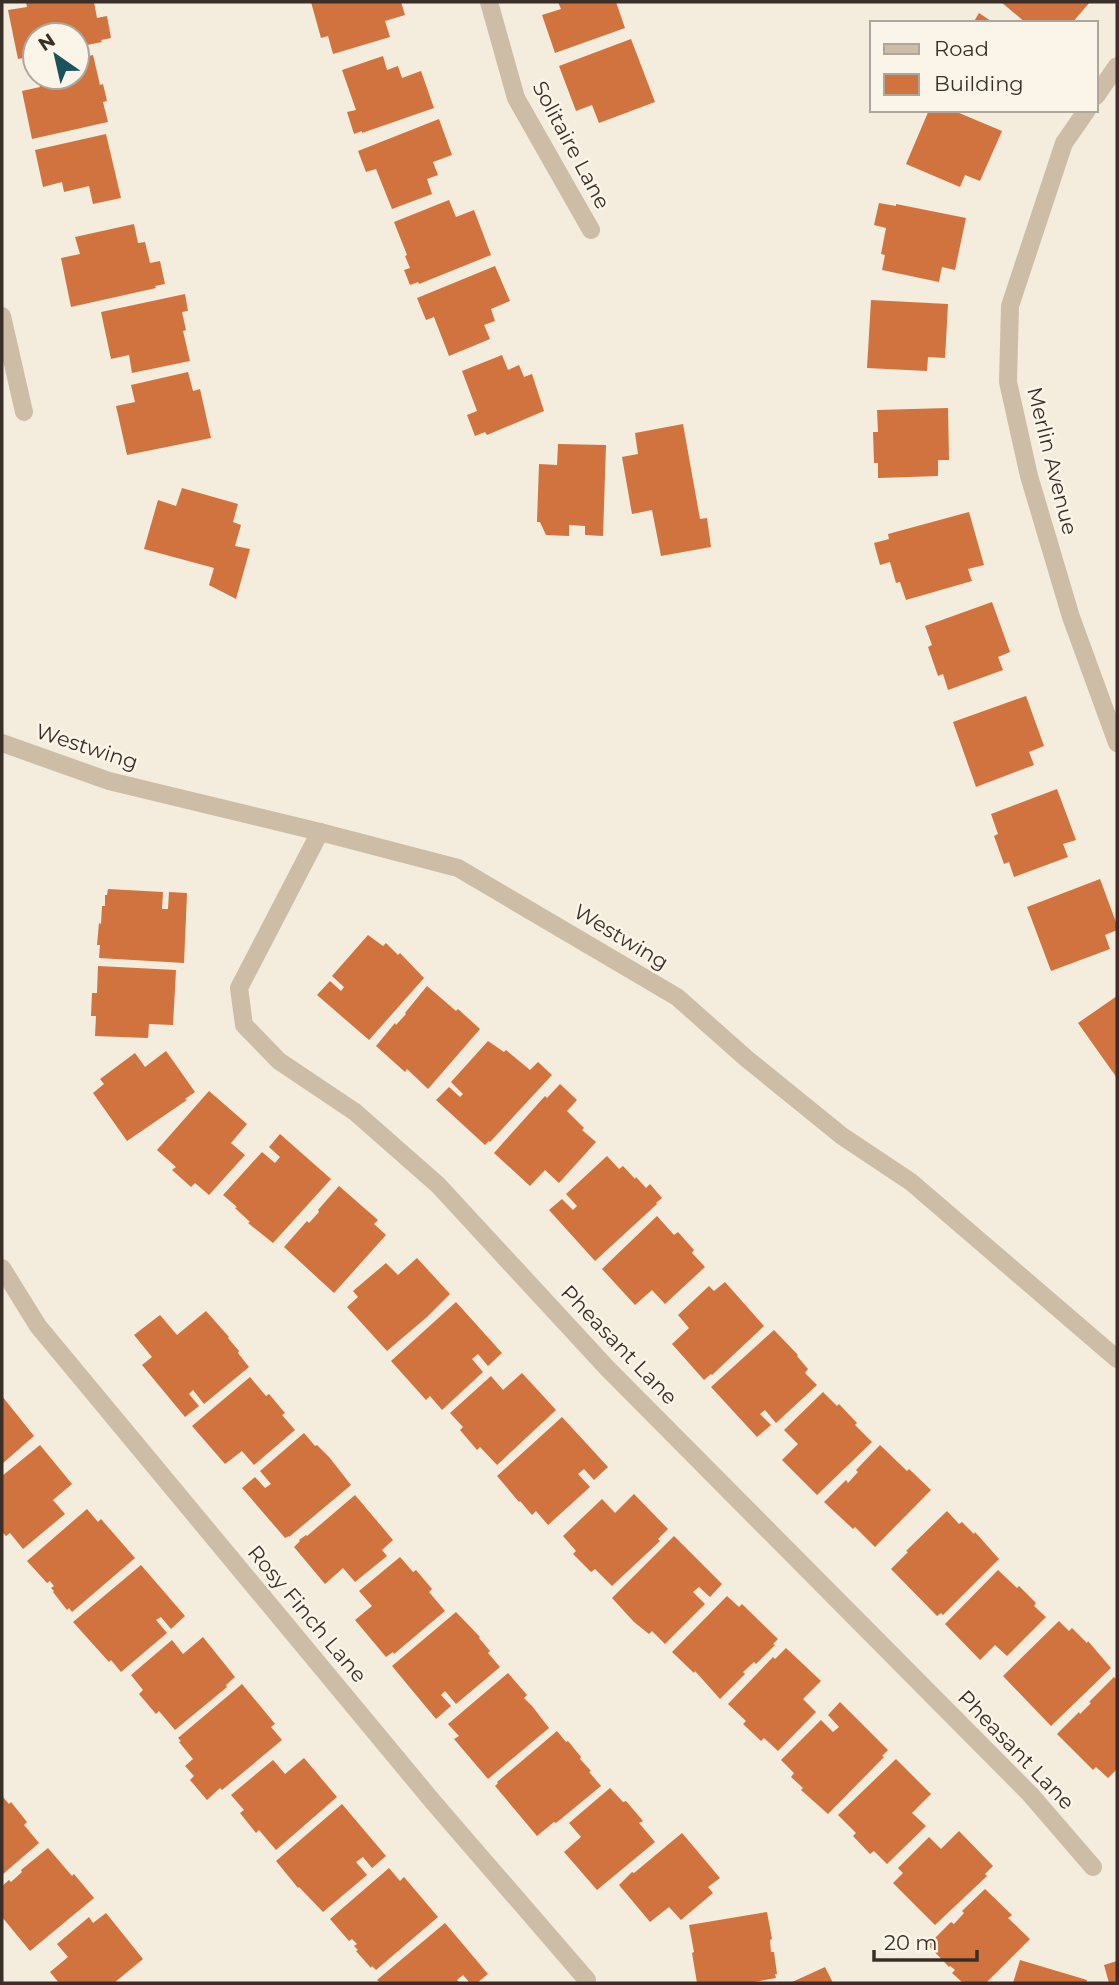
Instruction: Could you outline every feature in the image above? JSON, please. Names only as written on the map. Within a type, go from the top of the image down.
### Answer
[{"type":"street","name":"Solitaire Lane","points":[[489,2],[516,99],[591,230]]},
{"type":"street","points":[[1098,93],[1117,66]]},
{"type":"street","name":"Merlin Avenue","points":[[1086,112],[1064,144],[1010,306],[1008,382],[1029,476],[1071,617],[1117,743]]},
{"type":"street","points":[[2,316],[24,412]]},
{"type":"street","name":"Westwing","points":[[2,743],[109,781],[458,868],[677,998],[747,1059],[832,1127],[911,1182],[1117,1359]]},
{"type":"street","name":"Pheasant Lane","points":[[320,832],[239,988],[244,1025],[279,1061],[355,1112],[438,1185],[608,1369],[1030,1794],[1093,1867]]},
{"type":"street","name":"Rosy Finch Lane","points":[[2,1268],[38,1326],[434,1802],[587,1980]]},
{"type":"building","points":[[26,2],[94,2],[97,18],[107,16],[111,38],[91,44],[91,21],[21,21],[21,58],[18,59],[8,10],[27,7]]},
{"type":"building","points":[[311,2],[401,2],[405,15],[385,21],[390,37],[333,54],[328,36],[321,38]]},
{"type":"building","points":[[558,2],[616,2],[625,28],[555,53],[542,15],[561,9]]},
{"type":"building","points":[[1001,2],[1090,2],[1074,21],[1024,21]]},
{"type":"building","points":[[979,13],[991,21],[974,21]]},
{"type":"building","points":[[631,39],[655,102],[599,123],[592,105],[576,111],[559,66]]},
{"type":"building","points":[[91,56],[100,85],[103,84],[107,101],[103,102],[108,122],[32,139],[22,91],[91,91]]},
{"type":"building","points":[[383,56],[387,70],[398,66],[402,78],[421,71],[434,108],[354,134],[347,112],[356,110],[342,70]]},
{"type":"building","points":[[928,112],[957,112],[1002,131],[980,181],[965,175],[960,187],[906,164]]},
{"type":"building","points":[[439,119],[452,155],[433,162],[438,175],[427,179],[432,194],[392,209],[376,169],[366,172],[358,151]]},
{"type":"building","points":[[106,134],[121,198],[93,204],[89,186],[64,192],[62,182],[43,187],[35,150]]},
{"type":"building","points":[[449,200],[456,217],[474,210],[491,255],[419,284],[410,285],[404,270],[410,268],[405,256],[407,255],[394,222]]},
{"type":"building","points":[[879,203],[966,218],[955,270],[942,267],[939,282],[882,270],[885,255],[881,254],[886,228],[874,225]]},
{"type":"building","points":[[134,224],[138,243],[145,242],[150,263],[160,261],[165,284],[71,307],[61,258],[80,254],[75,237]]},
{"type":"building","points":[[495,266],[510,301],[491,309],[495,321],[484,325],[490,339],[449,356],[434,317],[426,320],[417,298]]},
{"type":"building","points":[[185,294],[188,311],[182,312],[186,330],[183,331],[190,361],[132,373],[129,355],[111,359],[101,312]]},
{"type":"building","points":[[871,300],[948,304],[945,358],[928,357],[927,371],[867,368]]},
{"type":"building","points":[[502,355],[508,370],[519,365],[524,377],[532,374],[544,411],[487,435],[485,432],[475,436],[467,415],[477,411],[462,371]]},
{"type":"building","points":[[188,372],[193,391],[200,389],[211,438],[127,455],[116,406],[135,402],[131,385]]},
{"type":"building","points":[[948,408],[949,460],[938,460],[938,476],[878,478],[878,463],[874,463],[873,432],[878,432],[877,410]]},
{"type":"building","points":[[683,424],[700,519],[707,518],[711,547],[661,556],[652,510],[632,514],[622,457],[638,454],[635,433]]},
{"type":"building","points":[[558,444],[606,445],[603,536],[585,535],[585,526],[569,525],[569,536],[546,535],[540,522],[537,522],[539,464],[557,465]]},
{"type":"building","points":[[182,488],[238,504],[233,522],[241,525],[235,546],[250,549],[236,599],[209,585],[214,568],[144,549],[158,500],[176,506]]},
{"type":"building","points":[[969,512],[984,565],[968,569],[972,581],[906,600],[900,582],[896,583],[890,562],[880,565],[874,543],[889,539],[888,534]]},
{"type":"building","points":[[992,602],[1010,652],[998,657],[1003,670],[948,690],[943,674],[938,676],[928,647],[932,645],[925,626]]},
{"type":"building","points":[[1026,696],[1044,746],[1029,752],[1034,765],[976,787],[953,722]]},
{"type":"building","points":[[1057,789],[1076,840],[1063,844],[1068,857],[1014,877],[1009,862],[1004,864],[994,836],[998,834],[991,814]]},
{"type":"building","points":[[1100,879],[1117,925],[1117,930],[1105,935],[1110,949],[1051,971],[1027,907]]},
{"type":"building","points":[[108,889],[163,892],[162,909],[168,909],[169,892],[187,893],[184,963],[99,958],[99,923],[101,924],[102,906],[105,906]]},
{"type":"building","points":[[368,935],[383,946],[386,943],[398,955],[400,953],[424,978],[369,1040],[317,995],[330,981],[341,991],[344,987],[332,976]]},
{"type":"building","points":[[98,966],[176,970],[173,1025],[149,1024],[148,1038],[95,1036],[96,1016],[91,1016],[92,993],[97,993]]},
{"type":"building","points":[[427,986],[480,1029],[428,1089],[376,1046],[406,1014]]},
{"type":"building","points":[[1117,996],[1117,1078],[1078,1023]]},
{"type":"building","points":[[488,1041],[504,1052],[506,1050],[530,1070],[538,1062],[552,1075],[485,1145],[436,1100],[449,1087],[460,1097],[463,1094],[451,1082]]},
{"type":"building","points":[[166,1051],[195,1092],[127,1141],[93,1093],[104,1084],[100,1079],[135,1053],[145,1067]]},
{"type":"building","points":[[560,1084],[577,1100],[567,1111],[596,1142],[559,1183],[545,1170],[530,1186],[494,1153],[545,1096],[547,1098]]},
{"type":"building","points":[[209,1091],[247,1124],[231,1143],[245,1155],[209,1195],[195,1183],[191,1187],[172,1170],[176,1167],[157,1150]]},
{"type":"building","points":[[280,1134],[331,1179],[273,1243],[248,1223],[250,1222],[235,1208],[237,1207],[223,1195],[262,1152],[275,1163],[280,1157],[269,1147]]},
{"type":"building","points":[[607,1156],[619,1169],[623,1166],[646,1188],[650,1184],[662,1198],[595,1261],[549,1210],[562,1199],[573,1210],[577,1206],[566,1194]]},
{"type":"building","points":[[339,1186],[378,1220],[374,1224],[386,1235],[334,1293],[284,1247],[307,1221],[309,1223],[319,1212]]},
{"type":"building","points":[[657,1216],[674,1235],[678,1232],[705,1267],[665,1304],[652,1290],[635,1305],[602,1269]]},
{"type":"building","points":[[417,1258],[450,1294],[387,1351],[347,1307],[358,1297],[353,1291],[386,1263],[398,1275]]},
{"type":"building","points":[[725,1282],[764,1326],[704,1380],[672,1344],[689,1328],[678,1315],[709,1286],[714,1291]]},
{"type":"building","points":[[456,1302],[502,1353],[488,1366],[478,1354],[472,1359],[483,1372],[442,1410],[430,1396],[426,1400],[391,1361]]},
{"type":"building","points":[[206,1311],[229,1337],[249,1367],[204,1404],[193,1390],[189,1394],[199,1406],[185,1417],[142,1365],[152,1357],[134,1335],[160,1315],[177,1335]]},
{"type":"building","points":[[774,1330],[798,1355],[808,1369],[805,1373],[817,1385],[776,1423],[765,1410],[760,1414],[771,1425],[757,1437],[711,1387]]},
{"type":"building","points":[[522,1373],[556,1410],[497,1465],[480,1447],[477,1450],[460,1430],[463,1427],[450,1413],[491,1376],[503,1390]]},
{"type":"building","points":[[250,1377],[266,1396],[269,1394],[295,1430],[254,1465],[242,1451],[225,1464],[192,1426]]},
{"type":"building","points":[[823,1392],[837,1406],[839,1404],[872,1442],[817,1495],[782,1460],[798,1444],[784,1430]]},
{"type":"building","points":[[2,1396],[34,1436],[2,1464]]},
{"type":"building","points":[[562,1417],[608,1467],[594,1480],[584,1469],[578,1474],[590,1487],[548,1525],[536,1511],[532,1515],[497,1476]]},
{"type":"building","points":[[304,1433],[329,1457],[351,1485],[285,1538],[242,1488],[255,1477],[265,1488],[271,1484],[260,1471]]},
{"type":"building","points":[[40,1445],[72,1484],[53,1500],[65,1514],[23,1549],[10,1533],[6,1536],[2,1532],[2,1476]]},
{"type":"building","points":[[880,1445],[931,1490],[875,1547],[824,1502],[846,1480],[848,1483],[858,1472],[856,1470]]},
{"type":"building","points":[[634,1494],[668,1529],[658,1539],[660,1541],[612,1586],[595,1569],[591,1572],[573,1554],[576,1551],[563,1536],[602,1499],[615,1513]]},
{"type":"building","points":[[355,1495],[393,1540],[382,1550],[387,1556],[355,1582],[343,1568],[325,1584],[294,1547]]},
{"type":"building","points":[[87,1509],[98,1522],[101,1519],[135,1558],[72,1612],[69,1608],[67,1610],[53,1592],[51,1588],[54,1586],[50,1581],[47,1583],[27,1561]]},
{"type":"building","points":[[947,1511],[959,1524],[962,1522],[974,1534],[975,1532],[999,1559],[943,1615],[941,1613],[937,1616],[891,1569]]},
{"type":"building","points":[[674,1536],[722,1584],[710,1597],[699,1587],[693,1592],[705,1604],[665,1644],[652,1631],[649,1634],[634,1622],[612,1598]]},
{"type":"building","points":[[400,1557],[413,1572],[416,1570],[432,1589],[429,1592],[445,1611],[394,1654],[393,1652],[386,1657],[355,1620],[372,1606],[359,1591]]},
{"type":"building","points":[[141,1565],[185,1616],[171,1629],[161,1617],[156,1620],[167,1633],[121,1672],[73,1622]]},
{"type":"building","points":[[998,1570],[1017,1588],[1019,1586],[1046,1617],[1007,1656],[995,1645],[980,1660],[945,1624]]},
{"type":"building","points":[[727,1596],[739,1607],[742,1604],[778,1639],[756,1664],[754,1662],[743,1672],[745,1674],[720,1699],[695,1671],[694,1673],[672,1652]]},
{"type":"building","points":[[456,1612],[480,1637],[490,1651],[488,1653],[500,1667],[456,1704],[445,1691],[441,1695],[451,1706],[436,1719],[392,1666]]},
{"type":"building","points":[[1059,1621],[1069,1631],[1072,1628],[1087,1643],[1088,1641],[1111,1668],[1051,1726],[1003,1676]]},
{"type":"building","points":[[203,1637],[235,1677],[227,1687],[175,1730],[159,1711],[156,1714],[139,1694],[143,1690],[131,1675],[172,1640],[183,1654]]},
{"type":"building","points":[[786,1648],[821,1681],[803,1699],[816,1712],[778,1751],[764,1738],[761,1741],[743,1724],[746,1721],[728,1704],[773,1657],[775,1659]]},
{"type":"building","points":[[508,1673],[527,1695],[524,1698],[549,1728],[488,1779],[454,1739],[459,1736],[448,1724]]},
{"type":"building","points":[[1114,1677],[1117,1680],[1117,1769],[1108,1778],[1096,1767],[1093,1770],[1057,1734],[1091,1703],[1089,1702]]},
{"type":"building","points":[[242,1684],[275,1724],[271,1727],[282,1740],[207,1800],[190,1780],[194,1776],[185,1766],[193,1759],[178,1738]]},
{"type":"building","points":[[840,1702],[888,1750],[828,1814],[801,1790],[803,1788],[791,1777],[794,1773],[781,1760],[821,1720],[833,1732],[839,1727],[828,1715]]},
{"type":"building","points":[[557,1731],[581,1757],[601,1786],[537,1836],[495,1786]]},
{"type":"building","points":[[304,1758],[337,1797],[276,1850],[259,1830],[256,1833],[240,1813],[244,1810],[231,1795],[273,1760],[285,1774]]},
{"type":"building","points":[[896,1759],[931,1794],[912,1813],[926,1826],[887,1864],[874,1851],[870,1854],[853,1836],[856,1833],[838,1815]]},
{"type":"building","points":[[610,1788],[623,1802],[626,1801],[643,1821],[639,1823],[655,1842],[597,1890],[564,1852],[581,1837],[569,1823]]},
{"type":"building","points":[[2,1796],[9,1804],[11,1802],[27,1822],[24,1825],[39,1843],[2,1875]]},
{"type":"building","points":[[342,1804],[386,1856],[372,1868],[363,1857],[356,1862],[367,1875],[323,1912],[298,1888],[276,1861]]},
{"type":"building","points":[[959,1831],[993,1866],[985,1874],[987,1876],[935,1925],[893,1883],[903,1873],[898,1868],[929,1837],[941,1849]]},
{"type":"building","points":[[682,1833],[720,1878],[708,1887],[713,1893],[681,1920],[669,1907],[650,1922],[619,1885]]},
{"type":"building","points":[[48,1848],[94,1898],[30,1951],[2,1917],[2,1886],[9,1880],[11,1882]]},
{"type":"building","points":[[389,1868],[400,1881],[404,1877],[438,1917],[376,1970],[356,1951],[358,1950],[354,1946],[357,1944],[352,1939],[349,1941],[330,1919]]},
{"type":"building","points":[[985,1889],[1012,1915],[1008,1918],[1030,1939],[986,1983],[963,1983],[952,1973],[955,1970],[928,1945],[951,1922],[954,1924],[964,1913],[962,1911]]},
{"type":"building","points":[[767,1912],[776,1978],[748,1983],[697,1983],[689,1925]]},
{"type":"building","points":[[106,1913],[143,1959],[114,1983],[59,1983],[50,1972],[68,1957],[57,1944],[89,1917],[93,1923]]},
{"type":"building","points":[[445,1923],[488,1974],[477,1983],[470,1983],[463,1975],[457,1980],[460,1983],[381,1983],[377,1980]]},
{"type":"building","points":[[1020,1960],[1087,1980],[1086,1983],[1013,1983]]},
{"type":"building","points":[[1117,1961],[1117,1983],[1109,1983],[1104,1965]]},
{"type":"building","points":[[825,1967],[833,1983],[790,1983]]}]
